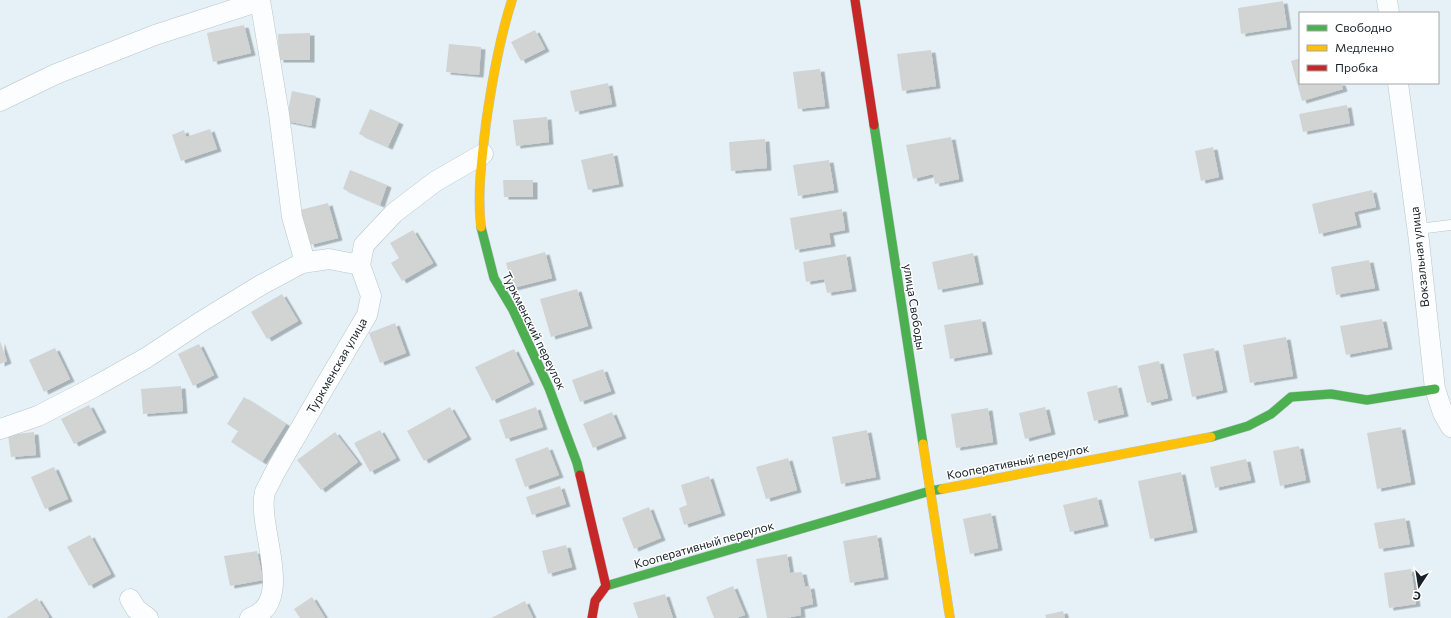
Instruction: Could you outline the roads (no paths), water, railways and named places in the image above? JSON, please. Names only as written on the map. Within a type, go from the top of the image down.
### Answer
[{"type":"street","name":"Туркменский переулок","points":[[512,0],[504,24],[492,81],[480,171],[479,209],[481,228],[494,278],[513,310],[549,388],[577,463],[606,586]]},
{"type":"street","name":"улица Свободы","points":[[855,0],[950,618]]},
{"type":"street","points":[[1387,0],[1389,12]]},
{"type":"street","points":[[0,101],[56,74],[155,35],[260,1],[279,114],[292,217],[303,255],[302,263]]},
{"type":"street","name":"Вокзальная улица","points":[[1398,84],[1418,229],[1435,388],[1443,413],[1451,427]]},
{"type":"street","points":[[0,429],[38,416],[103,382],[146,358],[261,285],[302,263],[329,259],[360,265],[364,245],[394,213],[436,181],[483,154]]},
{"type":"street","name":"Туркменская улица","points":[[250,618],[257,616],[268,604],[272,593],[273,574],[263,508],[265,492],[283,457],[367,315],[371,296],[360,265]]},
{"type":"street","name":"Кооперативный переулок","points":[[606,586],[930,491],[1211,437],[1248,426],[1271,414],[1291,397],[1331,394],[1367,400],[1435,388]]},
{"type":"street","points":[[592,618],[595,601],[606,586]]},
{"type":"street","points":[[130,599],[136,609],[148,618]]},
{"type":"lane","points":[[1418,229],[1451,225]]}]
